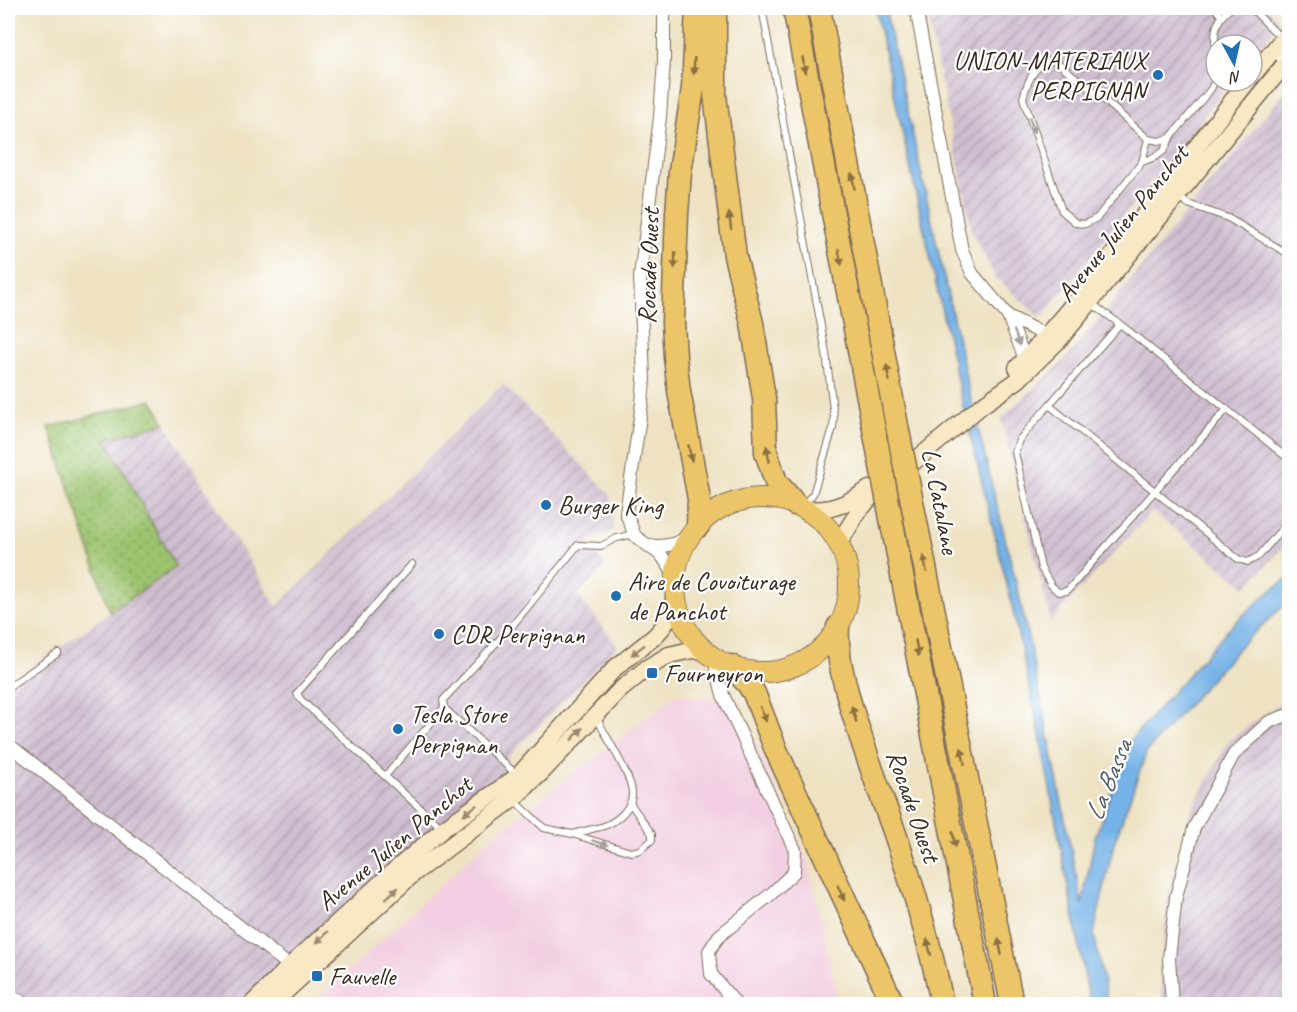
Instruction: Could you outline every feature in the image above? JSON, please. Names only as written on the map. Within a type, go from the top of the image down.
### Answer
[{"type":"highway","name":"Rocade Ouest","points":[[694,531],[699,499],[679,391],[674,322],[676,214],[693,88],[697,8]]},
{"type":"highway","points":[[715,8],[716,106],[735,256],[752,323],[762,386],[766,452],[776,482],[801,507]]},
{"type":"highway","name":"La Catalane","points":[[794,8],[985,1005]]},
{"type":"highway","name":"La Catalane","points":[[819,8],[898,431],[1012,1005]]},
{"type":"highway","name":"Rocade Ouest","points":[[838,627],[838,657],[846,690],[923,920],[942,1005]]},
{"type":"highway","points":[[717,665],[748,684],[754,693],[776,750],[892,1005]]},
{"type":"main road","points":[[1264,64],[1288,40]]},
{"type":"main road","name":"Avenue Julien Panchot","points":[[981,406],[1025,359],[1053,337],[1089,301],[1207,158],[1283,60]]},
{"type":"main road","name":"Avenue Julien Panchot","points":[[839,543],[869,499],[981,406],[1018,380],[1239,93]]},
{"type":"main road","name":"Avenue Julien Panchot","points":[[801,507],[822,511],[853,500],[953,429]]},
{"type":"main road","points":[[767,497],[801,507],[825,524],[839,543],[847,565],[846,607],[838,627],[822,647],[800,663],[783,669],[766,672],[748,671],[717,665],[686,627],[680,614],[676,580],[679,563],[694,531],[720,508],[744,500],[767,497]]},
{"type":"main road","name":"Avenue Julien Panchot","points":[[252,1005],[414,873],[449,835],[518,776],[615,668],[663,627],[672,612],[676,580]]},
{"type":"main road","name":"Avenue Julien Panchot","points":[[449,835],[482,824],[513,799],[619,691],[647,668],[669,656],[691,650],[717,665]]},
{"type":"main road","name":"Avenue Julien Panchot","points":[[272,1005],[296,971]]},
{"type":"street","points":[[664,8],[664,61],[660,117],[640,277],[644,381],[626,513],[633,534],[643,544],[662,556],[676,580]]},
{"type":"street","points":[[916,8],[963,250],[972,273],[1008,316],[1025,359]]},
{"type":"street","points":[[1008,316],[1053,337]]},
{"type":"street","points":[[643,544],[661,548],[672,546],[694,531]]},
{"type":"street","points":[[717,665],[731,713],[795,850],[794,872],[771,894],[719,936],[709,951],[711,974],[736,1005]]},
{"type":"street","points":[[1172,1005],[1169,958],[1176,897],[1194,828],[1234,754],[1269,722],[1290,714]]},
{"type":"street","points":[[8,744],[296,971]]},
{"type":"street","points":[[8,995],[27,1005]]},
{"type":"lane","points":[[762,8],[826,353],[834,417],[834,428],[813,494],[801,507]]},
{"type":"lane","points":[[1215,8],[1221,16]]},
{"type":"lane","points":[[1215,33],[1221,16],[1231,8]]},
{"type":"lane","points":[[1251,8],[1288,40],[1283,60]]},
{"type":"lane","points":[[1148,139],[1142,162],[1096,218],[1085,224],[1076,224],[1062,211],[1023,98],[1027,83],[1041,65],[1046,61],[1054,60],[1148,139],[1159,141],[1170,138]]},
{"type":"lane","points":[[1142,162],[1155,157],[1164,150],[1170,138],[1208,93]]},
{"type":"lane","points":[[1207,158],[1220,131]]},
{"type":"lane","points":[[1153,205],[1175,194],[1187,161]]},
{"type":"lane","points":[[1175,194],[1188,204],[1228,218],[1290,255]]},
{"type":"lane","points":[[1117,250],[1105,276],[1089,301],[1290,460]]},
{"type":"lane","points":[[1120,324],[1019,440],[1015,452],[1041,568],[1058,592],[1067,591],[1227,409]]},
{"type":"lane","points":[[1018,380],[1053,337]]},
{"type":"lane","points":[[1025,359],[1040,352],[1053,337]]},
{"type":"lane","points":[[1048,405],[1238,559],[1248,562],[1259,556],[1290,519]]},
{"type":"lane","points":[[482,824],[484,816],[507,798],[518,776],[444,708],[443,700],[512,626],[578,545],[601,550],[617,538],[633,534]]},
{"type":"lane","points":[[412,564],[297,693],[301,700],[449,835]]},
{"type":"lane","points":[[8,687],[58,653]]},
{"type":"lane","points":[[572,834],[605,826],[618,818],[630,803],[632,792],[627,775],[596,715],[589,696]]},
{"type":"lane","points":[[385,776],[444,708]]},
{"type":"lane","points":[[553,738],[553,754],[517,784],[513,799],[544,828],[631,852],[640,850],[652,840],[652,834],[630,803]]},
{"type":"shaded area","points":[[926,8],[1268,8],[1280,22],[1264,41],[1264,33],[1204,33],[1204,93],[1222,93],[1041,318],[995,277],[972,231]]},
{"type":"shaded area","points":[[1289,87],[1289,540],[1246,587],[1152,511],[1051,621],[1001,418],[1065,360]]},
{"type":"shaded area","points":[[503,384],[610,494],[614,530],[588,541],[605,566],[592,582],[576,594],[618,646],[507,758],[511,766],[285,960],[243,1004],[8,1004],[8,683],[176,567],[106,439],[165,423],[277,607]]},
{"type":"shaded area","points":[[678,694],[737,702],[807,859],[839,1004],[313,1004],[499,831]]},
{"type":"shaded area","points":[[1289,702],[1289,1004],[1163,1004],[1160,974],[1169,892],[1190,813],[1229,740],[1281,703]]},
{"type":"green space","points":[[152,400],[165,423],[106,439],[176,567],[110,612],[49,427]]},
{"type":"water","points":[[875,8],[885,8],[970,395],[1019,595],[1082,905],[1095,837],[1130,741],[1229,628],[1289,577],[1289,601],[1244,642],[1147,751],[1114,843],[1094,933],[1108,1004],[1090,1004],[1039,730],[1010,597],[961,397]]},
{"type":"place","name":"UNION-MATERIAUX PERPIGNAN","points":[[1158,75]]},
{"type":"place","name":"Burger King","points":[[546,505]]},
{"type":"place","name":"Aire de Covoiturage de Panchot","points":[[616,596]]},
{"type":"place","name":"CDR Perpignan","points":[[439,634]]},
{"type":"place","name":"Fourneyron","points":[[652,673]]},
{"type":"place","name":"Tesla Store Perpignan","points":[[398,729]]},
{"type":"place","name":"Fauvelle","points":[[317,976]]},
{"type":"water label","name":"La Bassa","points":[[1108,780]]}]
